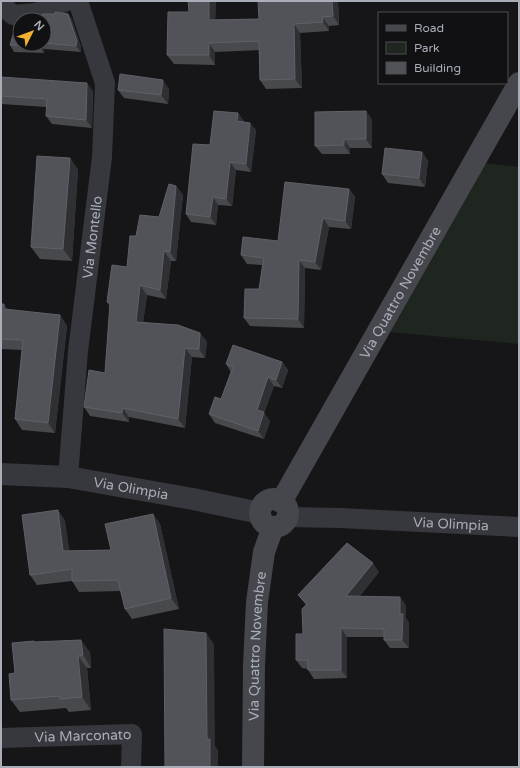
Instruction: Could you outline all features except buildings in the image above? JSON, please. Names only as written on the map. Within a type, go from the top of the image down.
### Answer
[{"type":"main road","name":"Via Quattro Novembre","points":[[253,767],[254,666],[257,602],[264,552],[276,515],[519,83]]},
{"type":"street","points":[[3,9],[13,15],[36,13],[68,1]]},
{"type":"street","name":"Via Montello","points":[[68,477],[78,351],[102,157],[105,83],[78,1]]},
{"type":"street","name":"Via Olimpia","points":[[1,474],[68,477],[276,515],[519,527]]},
{"type":"street","name":"Via Marconato","points":[[1,738],[132,734],[131,767]]},
{"type":"green space","points":[[481,163],[519,167],[519,344],[390,332]]}]
